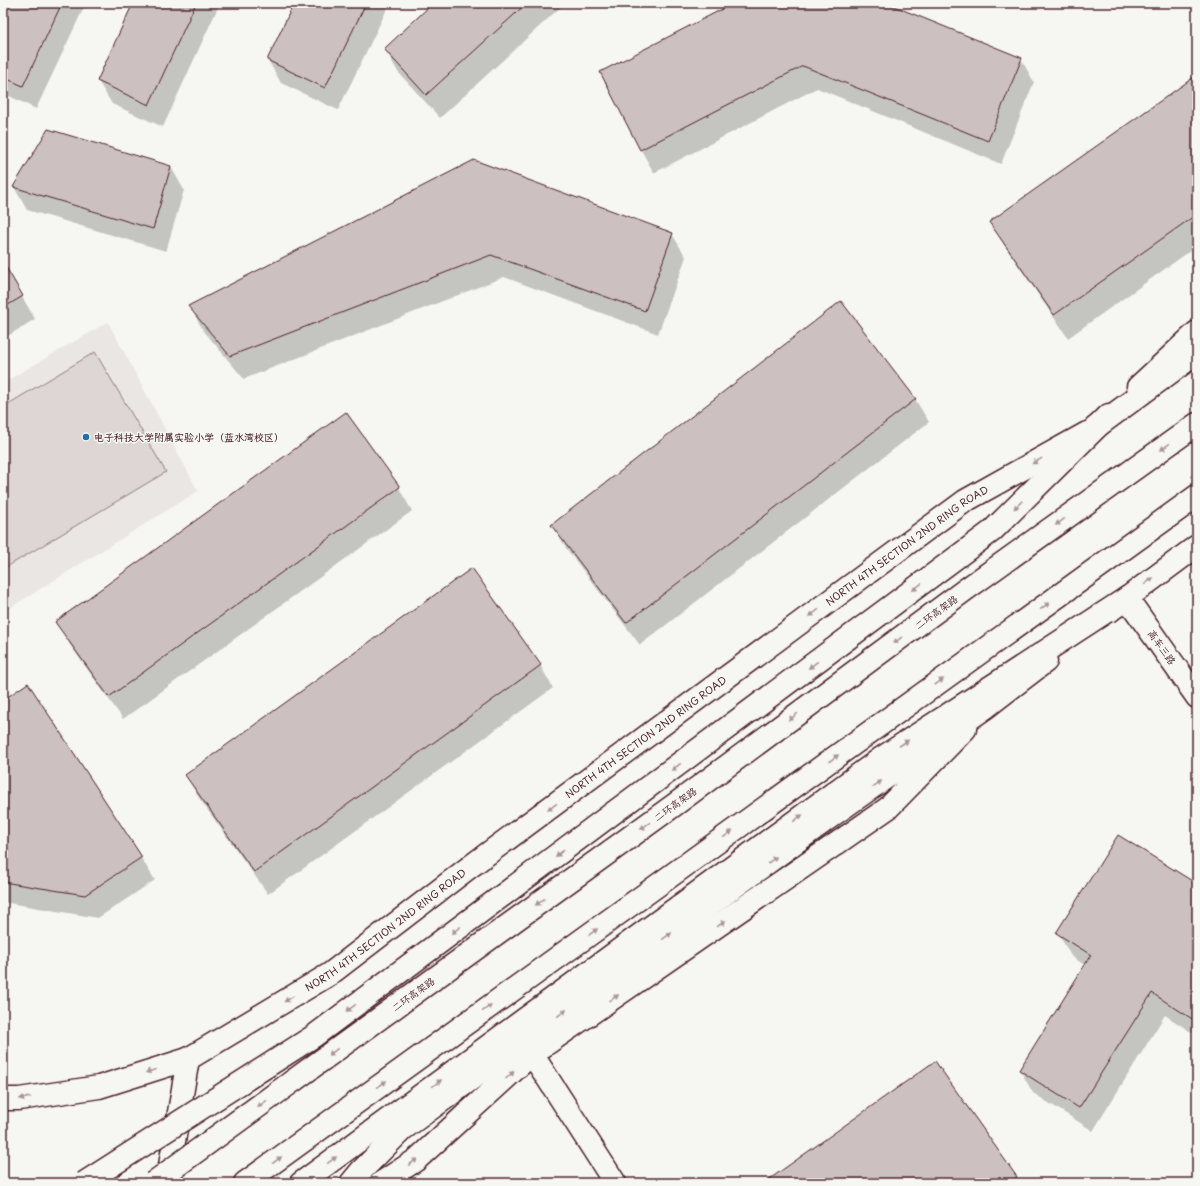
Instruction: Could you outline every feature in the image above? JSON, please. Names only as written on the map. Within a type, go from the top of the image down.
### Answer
[{"type":"main road","name":"NORTH 4TH SECTION 2ND RING ROAD","points":[[3,1099],[19,1099],[99,1087],[188,1059],[330,974],[467,869],[965,501],[1095,428],[1197,332]]},
{"type":"main road","points":[[84,1183],[314,1036],[707,744],[992,531],[1095,428],[1197,353]]},
{"type":"main road","name":"二环高架路","points":[[153,1183],[677,803],[966,590],[1197,424]]},
{"type":"main road","points":[[245,1183],[1197,496]]},
{"type":"main road","points":[[351,1183],[361,1170],[403,1129],[531,1045],[837,812],[985,708],[1126,598],[1197,546]]},
{"type":"main road","points":[[301,1183],[880,759],[1126,598]]},
{"type":"main road","name":"高车三路","points":[[1126,598],[1197,697]]},
{"type":"main road","points":[[381,1183],[416,1160],[531,1045]]},
{"type":"main road","points":[[531,1045],[615,1183]]},
{"type":"main road","points":[[167,1183],[188,1059]]},
{"type":"shaded area","name":"电子科技大学附属实验小学（蓝水湾校区）","points":[[108,322],[198,491],[3,612],[3,383]]},
{"type":"shaded area","name":"电子科技大学附属实验小学（蓝水湾校区）","points":[[95,352],[166,472],[3,569],[3,407]]},
{"type":"building","points":[[3,3],[62,3],[23,86],[3,77]]},
{"type":"building","points":[[133,3],[196,3],[149,105],[97,81]]},
{"type":"building","points":[[294,3],[366,3],[325,88],[267,60]]},
{"type":"building","points":[[433,3],[527,3],[426,95],[384,49]]},
{"type":"building","points":[[734,3],[886,3],[1022,58],[988,141],[803,66],[640,150],[600,72]]},
{"type":"building","points":[[1197,75],[1197,214],[1054,315],[989,222]]},
{"type":"building","points":[[48,129],[171,166],[153,229],[13,187]]},
{"type":"building","points":[[474,160],[673,233],[645,311],[491,255],[230,356],[188,306]]},
{"type":"building","points":[[3,262],[23,296],[3,308]]},
{"type":"building","points":[[841,301],[916,399],[626,623],[551,525]]},
{"type":"building","points":[[346,412],[400,487],[109,697],[55,622]]},
{"type":"building","points":[[472,568],[541,665],[254,872],[185,775]]},
{"type":"building","points":[[28,683],[142,857],[85,895],[3,882],[3,700]]},
{"type":"building","points":[[1118,835],[1197,884],[1197,1022],[1152,993],[1079,1108],[1019,1070],[1091,955],[1056,933]]},
{"type":"building","points":[[935,1061],[1017,1177],[1008,1183],[764,1183]]},
{"type":"place","name":"电子科技大学附属实验小学（蓝水湾校区）","points":[[86,437]]}]
